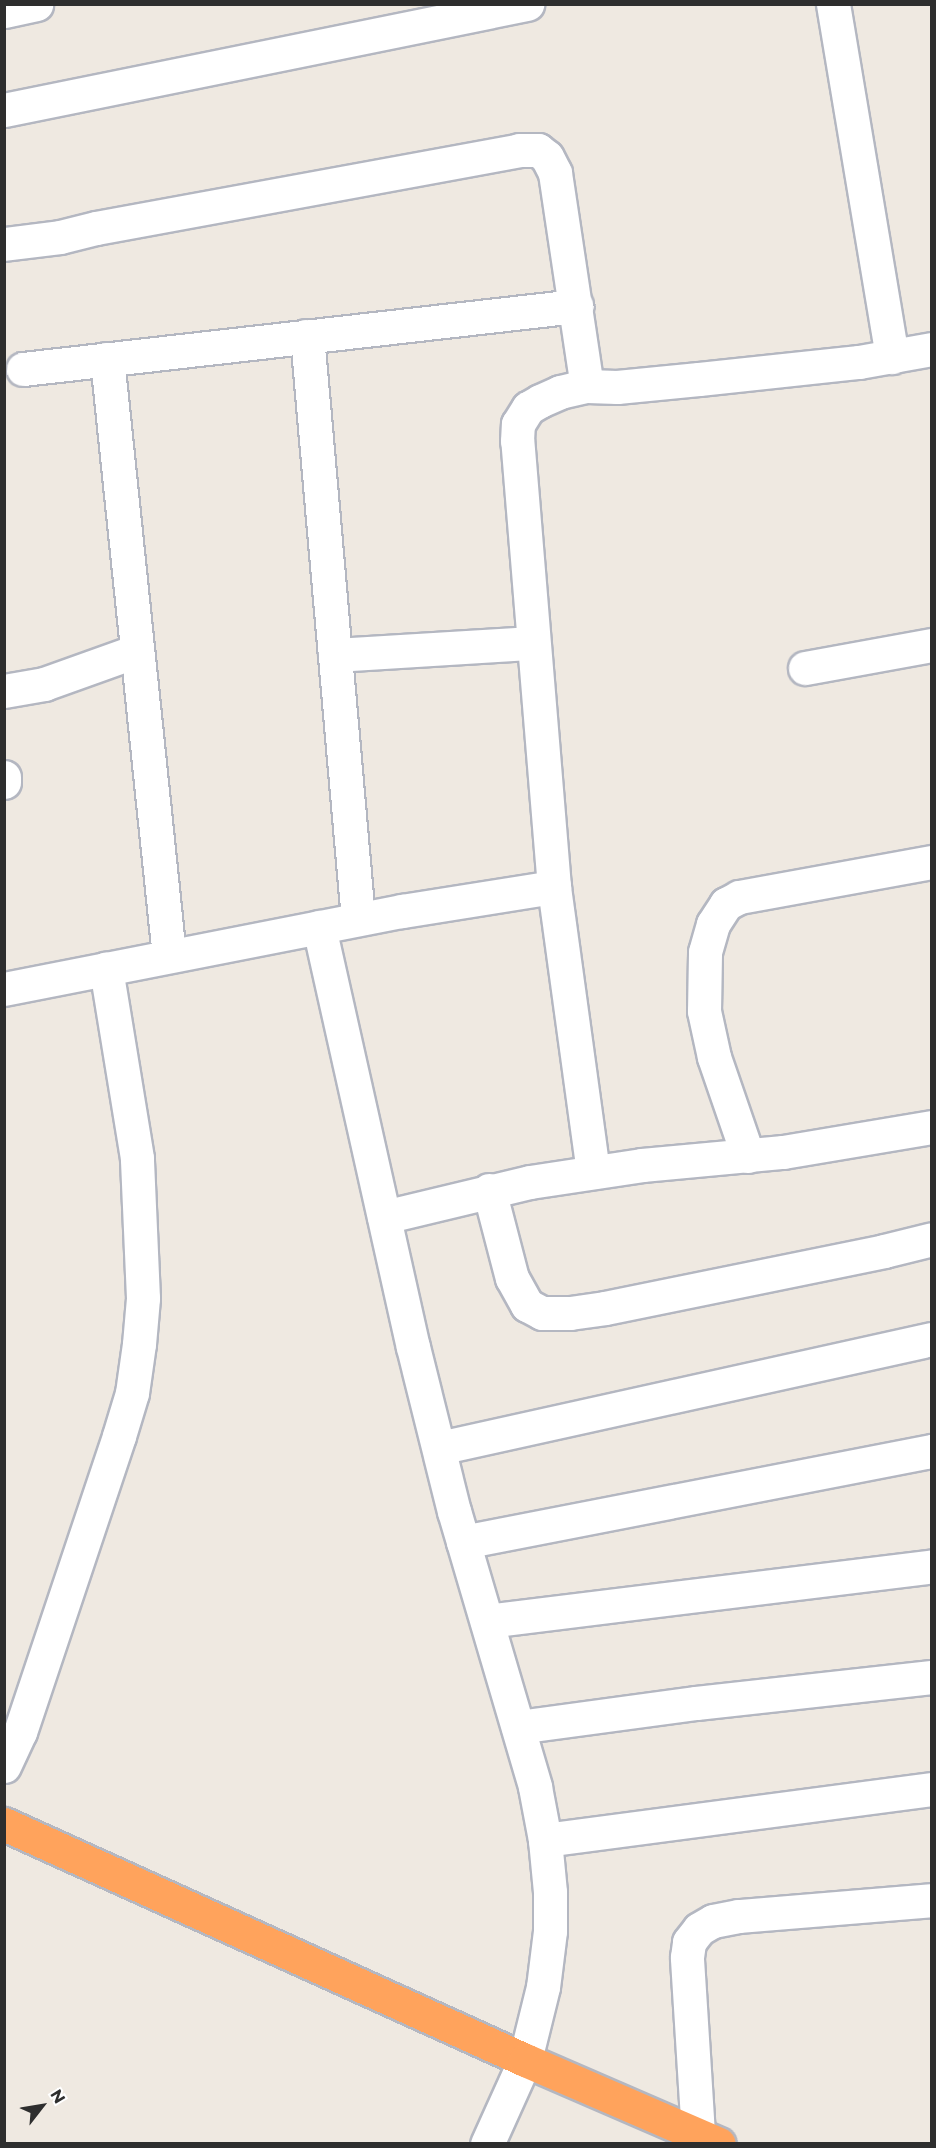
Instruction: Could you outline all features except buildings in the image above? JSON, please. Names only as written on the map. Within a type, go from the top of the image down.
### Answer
[{"type":"highway","points":[[4,1824],[525,2060],[708,2139]]},
{"type":"street","points":[[4,11],[36,4]]},
{"type":"street","points":[[4,110],[527,4]]},
{"type":"street","points":[[833,4],[842,43],[892,357]]},
{"type":"street","points":[[4,244],[60,237],[96,228],[519,150],[538,150],[547,157],[555,173],[588,386]]},
{"type":"street","points":[[23,369],[576,306]]},
{"type":"street","points":[[307,336],[358,919]]},
{"type":"street","points":[[593,1172],[554,887],[517,441],[518,424],[528,408],[540,401],[560,392],[588,386],[645,384],[892,357],[932,349]]},
{"type":"street","points":[[107,359],[169,956]]},
{"type":"street","points":[[335,655],[533,644]]},
{"type":"street","points":[[806,668],[932,645]]},
{"type":"street","points":[[4,691],[44,684],[136,651]]},
{"type":"street","points":[[4,777],[4,782]]},
{"type":"street","points":[[748,1155],[714,1057],[704,1011],[705,952],[713,924],[726,904],[739,897],[932,862]]},
{"type":"street","points":[[4,989],[358,919],[554,887]]},
{"type":"street","points":[[319,927],[439,1448],[463,1542],[535,1787],[545,1840],[550,1892],[550,1931],[543,1987],[525,2060],[487,2144]]},
{"type":"street","points":[[4,1766],[20,1732],[132,1393],[139,1344],[143,1298],[137,1158],[106,969]]},
{"type":"street","points":[[384,1217],[489,1190],[593,1172],[783,1152],[932,1127]]},
{"type":"street","points":[[489,1190],[512,1278],[527,1305],[542,1313],[570,1313],[605,1308],[884,1251],[932,1239]]},
{"type":"street","points":[[439,1448],[932,1339]]},
{"type":"street","points":[[463,1542],[932,1451]]},
{"type":"street","points":[[487,1621],[932,1566]]},
{"type":"street","points":[[518,1727],[696,1703],[932,1677]]},
{"type":"street","points":[[545,1840],[932,1789]]},
{"type":"street","points":[[708,2139],[687,1957],[689,1942],[699,1929],[712,1921],[739,1916],[932,1900]]}]
